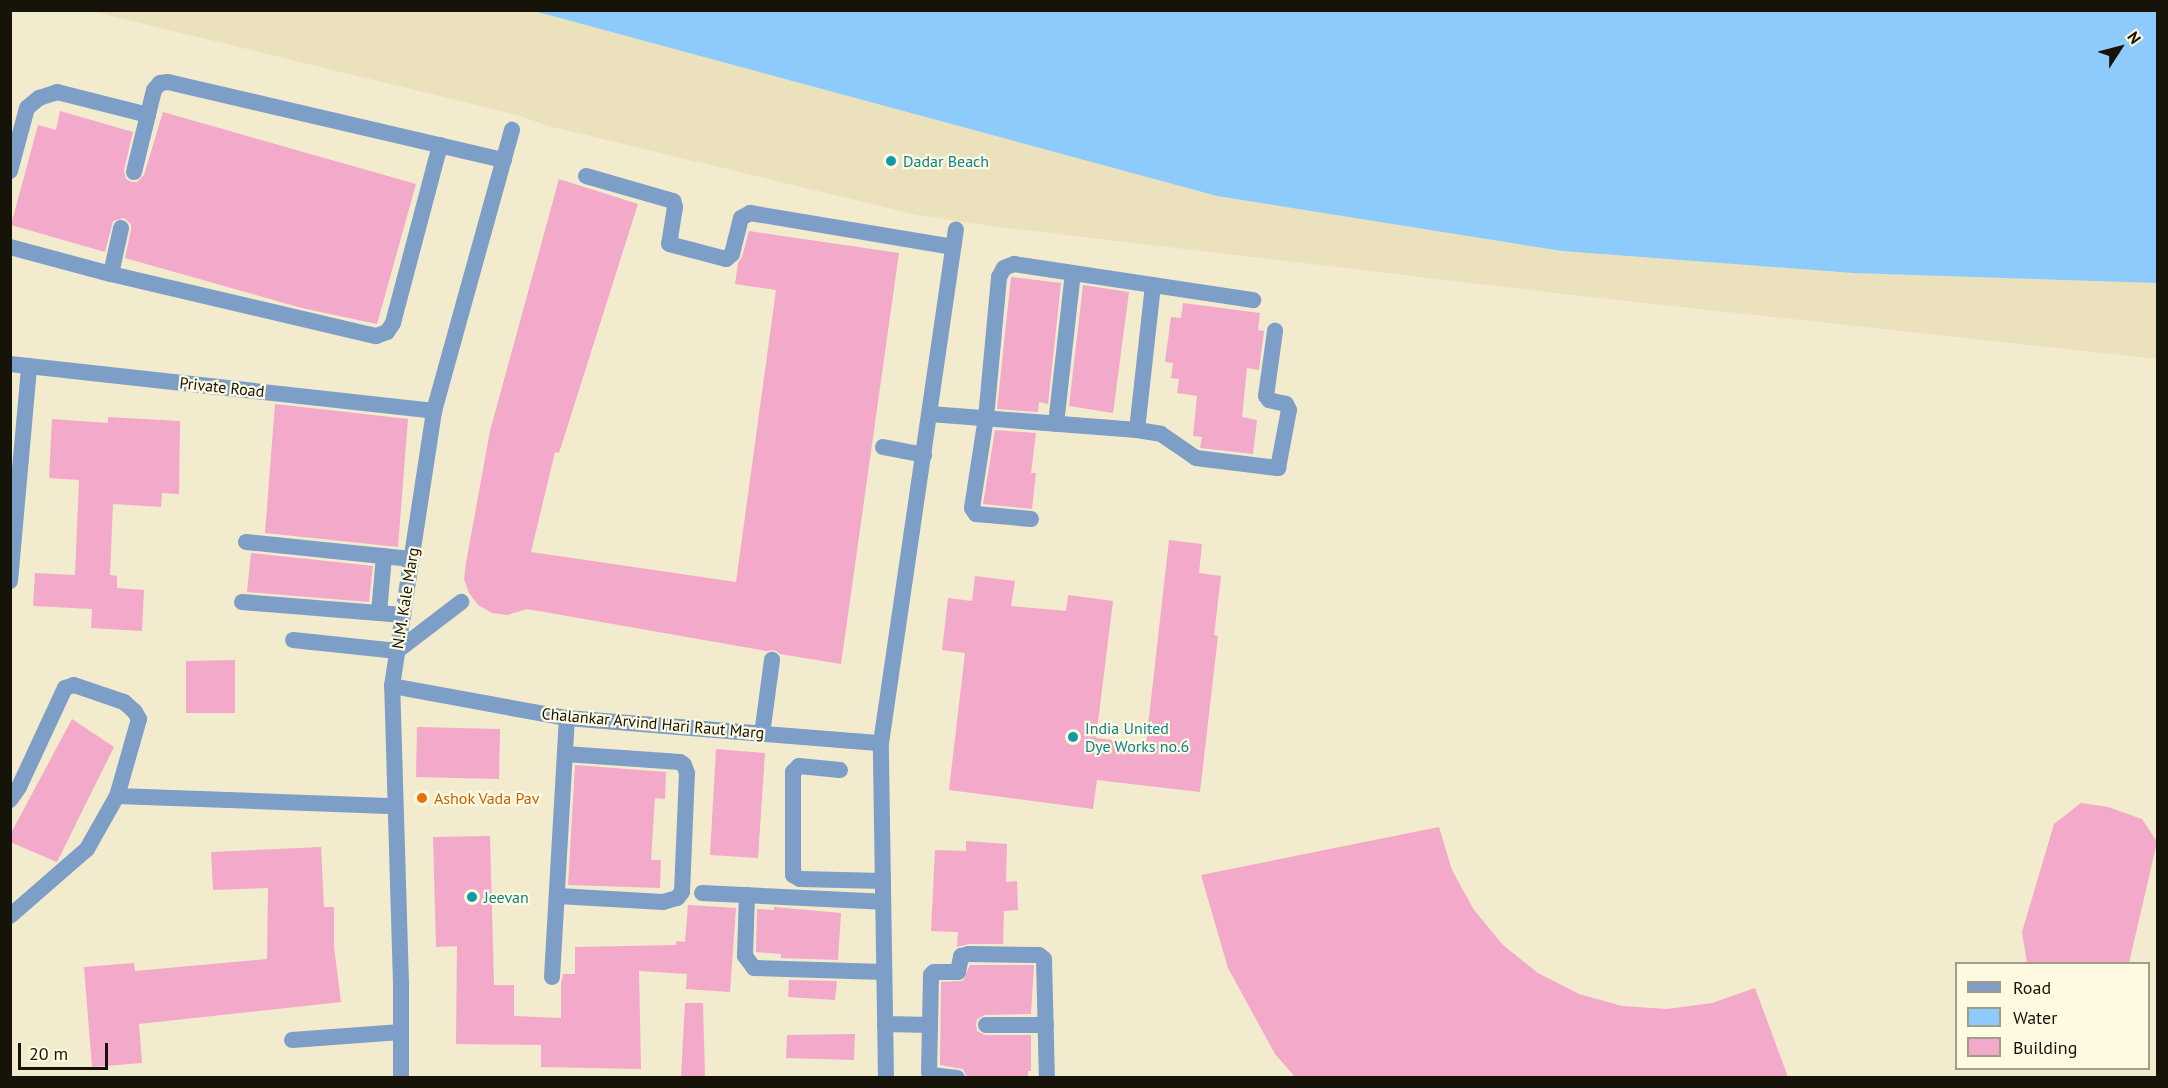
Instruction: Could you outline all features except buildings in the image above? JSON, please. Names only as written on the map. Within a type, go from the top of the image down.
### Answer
[{"type":"street","points":[[134,172],[154,90],[160,83],[168,82],[504,160]]},
{"type":"street","points":[[10,171],[27,108],[39,98],[57,92],[148,115]]},
{"type":"street","name":"N.M. Kale Marg","points":[[401,1077],[392,686],[434,411],[512,130]]},
{"type":"street","points":[[10,247],[111,274],[376,336],[387,332],[393,323],[440,146]]},
{"type":"street","points":[[586,176],[673,201],[675,207],[669,244],[726,259],[732,254],[741,218],[750,213],[953,247]]},
{"type":"street","points":[[111,274],[121,228]]},
{"type":"street","points":[[886,1077],[881,743],[956,229]]},
{"type":"street","points":[[1031,519],[973,512],[986,418],[1001,271],[1008,265],[1014,264],[1253,300]]},
{"type":"street","points":[[1056,423],[1073,273]]},
{"type":"street","points":[[1137,430],[1153,285]]},
{"type":"street","points":[[930,414],[1137,430],[1161,434],[1196,458],[1278,468],[1281,463],[1289,410],[1286,404],[1269,400],[1266,396],[1275,330]]},
{"type":"street","name":"Private Road","points":[[10,364],[434,411]]},
{"type":"street","points":[[10,581],[29,366]]},
{"type":"street","points":[[883,447],[924,455]]},
{"type":"street","points":[[246,542],[411,559]]},
{"type":"street","points":[[380,613],[384,556]]},
{"type":"street","points":[[242,602],[403,615]]},
{"type":"street","points":[[293,640],[397,651],[461,602]]},
{"type":"street","points":[[762,734],[772,660]]},
{"type":"street","points":[[10,800],[19,787],[65,688],[74,685],[124,702],[135,712],[139,719],[117,796],[87,849],[10,916]]},
{"type":"street","name":"Chalankar Arvind Hari Raut Marg","points":[[392,686],[567,718],[881,743]]},
{"type":"street","points":[[552,977],[567,718]]},
{"type":"street","points":[[558,896],[663,902],[677,898],[682,892],[687,773],[684,765],[680,762],[565,754]]},
{"type":"street","points":[[840,770],[799,766],[793,772],[792,875],[801,879],[883,882]]},
{"type":"street","points":[[117,796],[395,806]]},
{"type":"street","points":[[702,893],[883,902]]},
{"type":"street","points":[[747,895],[745,956],[754,968],[884,972]]},
{"type":"street","points":[[957,1077],[930,1073],[932,973],[958,972],[961,956],[969,954],[1039,956],[1044,959],[1047,1077]]},
{"type":"street","points":[[885,1024],[930,1025]]},
{"type":"street","points":[[986,1025],[1046,1025]]},
{"type":"street","points":[[292,1040],[328,1043],[401,1032]]},
{"type":"sand","name":"Dadar Beach","points":[[91,11],[534,11],[1217,196],[1562,251],[1853,273],[2157,283],[2157,359],[1564,294],[991,226],[917,215],[549,126],[517,115]]},
{"type":"water","points":[[534,11],[2157,11],[2157,283],[1853,273],[1562,251],[1217,196]]},
{"type":"place","name":"Dadar Beach","points":[[891,161]]},
{"type":"place","name":"India United Dye Works no.6","points":[[1073,737]]},
{"type":"place","name":"Ashok Vada Pav","points":[[422,798]]},
{"type":"place","name":"Jeevan","points":[[472,897]]}]
